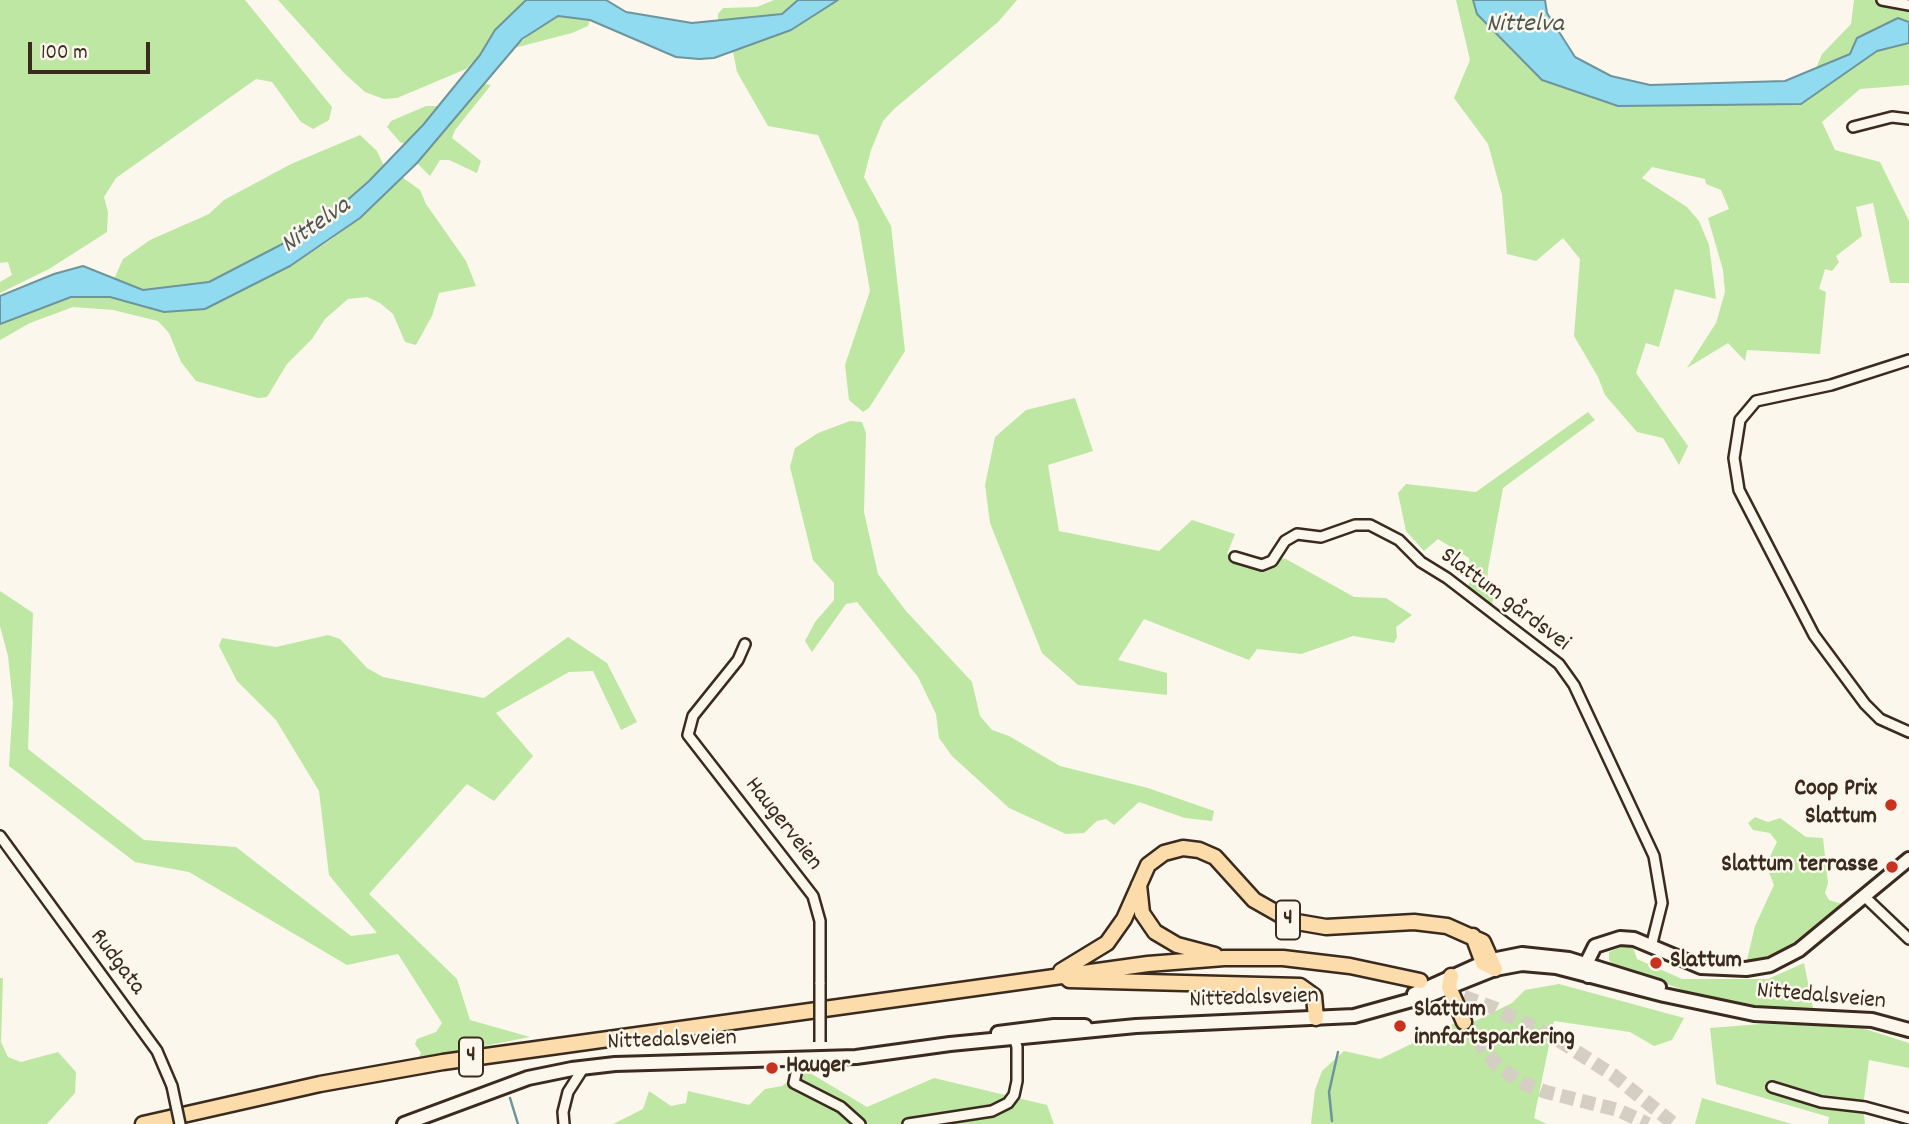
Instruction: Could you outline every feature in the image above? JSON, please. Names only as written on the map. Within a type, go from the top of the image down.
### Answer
[{"type":"highway","name":"4","points":[[1051,977],[1095,954],[1112,938],[1124,919],[1148,865],[1160,855],[1177,849],[1194,849],[1215,858],[1254,900],[1291,921],[1326,927],[1423,923],[1452,928],[1473,936],[1491,964]]},
{"type":"highway","name":"4","points":[[1139,881],[1141,908],[1155,932],[1177,945],[1224,958]]},
{"type":"highway","name":"4","points":[[143,1124],[320,1084],[430,1064],[768,1016],[804,1014],[1051,977],[1224,958],[1316,961],[1420,981]]},
{"type":"highway","name":"4","points":[[1051,977],[1094,982],[1294,985],[1312,993],[1317,1018]]},
{"type":"highway","points":[[1450,982],[1464,1022]]},
{"type":"highway","name":"4","points":[[173,1124],[405,1076],[769,1023],[804,1014]]},
{"type":"main road","points":[[1590,969],[1608,940],[1627,938],[1701,967],[1762,967],[1799,950],[1909,859]]},
{"type":"main road","name":"Nittedalsveien","points":[[404,1124],[528,1078],[584,1067],[872,1055],[1108,1028],[1363,1015],[1491,964],[1538,964],[1590,969],[1754,1014],[1872,1020],[1909,1030]]},
{"type":"street","points":[[1882,0],[1909,5]]},
{"type":"street","points":[[1853,127],[1892,117],[1909,119]]},
{"type":"street","points":[[1909,360],[1823,387],[1756,401],[1740,420],[1734,458],[1739,490],[1814,635],[1865,704],[1880,719],[1909,732]]},
{"type":"street","name":"Slattum gårdsvei","points":[[1235,557],[1262,565],[1272,561],[1285,541],[1297,534],[1321,537],[1355,525],[1370,525],[1399,540],[1421,562],[1470,594],[1559,664],[1574,685],[1654,856],[1662,903],[1651,947]]},
{"type":"street","name":"Haugerveien","points":[[745,644],[738,660],[693,716],[688,734],[813,896],[820,921],[820,1058]]},
{"type":"street","name":"Rudgata","points":[[0,836],[157,1051],[172,1086],[180,1124]]},
{"type":"street","points":[[1865,897],[1909,939]]},
{"type":"street","points":[[908,1124],[1001,1108],[1016,1091],[1012,1037]]},
{"type":"street","points":[[799,1059],[794,1083],[841,1108],[860,1124]]},
{"type":"street","points":[[564,1124],[563,1112],[568,1092],[584,1067]]},
{"type":"street","points":[[1772,1087],[1821,1102],[1865,1107],[1909,1119]]},
{"type":"green space","points":[[0,0],[245,0],[332,107],[329,120],[313,129],[301,122],[272,82],[256,79],[116,178],[104,197],[108,212],[107,232],[49,269],[0,293],[0,282],[12,275],[8,262],[0,263]]},
{"type":"green space","points":[[278,0],[526,0],[495,30],[480,55],[466,69],[397,98],[384,99],[365,92],[344,73]]},
{"type":"green space","points":[[774,0],[798,0],[782,14],[718,21],[718,14],[723,8],[757,7]]},
{"type":"green space","points":[[838,0],[1017,0],[998,22],[894,109],[883,121],[871,150],[864,177],[891,226],[905,351],[869,408],[863,412],[849,400],[845,365],[870,291],[858,222],[818,135],[768,126],[737,72],[733,52],[791,30]]},
{"type":"green space","points":[[1456,0],[1473,0],[1477,14],[1542,80],[1618,106],[1801,104],[1822,54],[1851,24],[1854,0],[1909,0],[1909,85],[1860,89],[1822,122],[1835,150],[1880,162],[1909,221],[1909,283],[1890,283],[1873,203],[1856,207],[1862,236],[1836,256],[1839,262],[1832,271],[1825,269],[1819,289],[1826,292],[1820,354],[1747,350],[1745,361],[1728,343],[1687,368],[1716,323],[1725,292],[1723,270],[1708,218],[1729,209],[1721,190],[1706,184],[1705,179],[1652,167],[1642,178],[1687,207],[1699,221],[1709,245],[1716,299],[1675,289],[1659,347],[1646,343],[1636,373],[1688,446],[1679,465],[1663,438],[1637,432],[1605,395],[1598,377],[1574,336],[1580,259],[1563,238],[1536,261],[1507,254],[1502,195],[1488,144],[1454,98],[1470,60]]},
{"type":"green space","points":[[558,16],[590,20],[588,26],[572,33],[514,48],[540,26]]},
{"type":"green space","points":[[484,84],[491,85],[455,130],[452,138],[481,161],[477,173],[449,160],[440,160],[430,176],[417,163]]},
{"type":"green space","points":[[426,106],[438,106],[405,144],[400,142],[387,127],[391,121]]},
{"type":"green space","points":[[360,135],[377,151],[384,166],[319,225],[209,282],[143,290],[114,279],[123,259],[150,240],[209,214],[224,200],[291,164]]},
{"type":"green space","points":[[402,177],[420,190],[426,204],[466,261],[476,286],[439,293],[432,316],[416,345],[405,342],[393,314],[380,303],[367,297],[348,299],[325,319],[312,339],[287,364],[267,397],[258,398],[196,381],[181,362],[169,333],[158,321],[113,310],[73,307],[30,323],[0,340],[0,324],[70,297],[110,297],[164,312],[205,309],[290,266],[329,241],[360,218]]},
{"type":"green space","points":[[1075,398],[1093,451],[1048,465],[1059,531],[1159,551],[1192,520],[1235,534],[1227,554],[1286,559],[1354,597],[1386,598],[1412,615],[1396,627],[1397,637],[1394,643],[1353,636],[1301,654],[1257,649],[1249,660],[1144,619],[1118,660],[1167,673],[1167,695],[1078,685],[1042,653],[990,523],[985,485],[995,437],[1026,410]]},
{"type":"green space","points":[[1588,412],[1595,420],[1503,488],[1488,569],[1487,584],[1493,598],[1492,606],[1467,587],[1471,580],[1469,558],[1438,539],[1424,551],[1406,531],[1398,493],[1406,484],[1476,492]]},
{"type":"green space","points":[[850,421],[862,422],[866,433],[864,512],[878,574],[906,611],[972,682],[980,716],[992,730],[1009,736],[1060,766],[1148,788],[1214,811],[1212,821],[1185,818],[1139,802],[1114,825],[1106,819],[1097,821],[1084,833],[1066,834],[1009,808],[952,756],[939,738],[936,714],[918,677],[857,602],[846,604],[812,652],[805,641],[815,622],[834,600],[834,583],[813,560],[790,467],[795,448],[818,433]]},
{"type":"green space","points":[[0,591],[33,613],[28,749],[144,840],[236,847],[351,936],[377,933],[329,875],[319,791],[276,720],[237,681],[219,646],[222,638],[276,647],[328,635],[340,639],[367,668],[383,677],[484,698],[568,637],[607,663],[637,722],[621,730],[593,671],[569,672],[496,713],[533,756],[494,801],[467,784],[369,894],[457,979],[470,1020],[530,1037],[418,1059],[421,1053],[415,1044],[417,1039],[436,1032],[442,1023],[398,954],[347,965],[189,872],[135,862],[9,766],[13,703],[8,656],[0,626]]},
{"type":"green space","points":[[1755,817],[1768,822],[1780,818],[1806,837],[1823,838],[1828,883],[1825,893],[1829,900],[1842,904],[1784,950],[1746,964],[1755,926],[1774,885],[1766,865],[1777,842],[1770,833],[1753,830],[1748,823]]},
{"type":"green space","points":[[1626,945],[1633,947],[1637,959],[1682,979],[1768,979],[1804,963],[1814,1013],[1738,1006],[1614,965],[1609,960],[1609,952]]},
{"type":"green space","points":[[0,978],[3,978],[1,1042],[8,1057],[21,1062],[58,1052],[76,1072],[75,1093],[47,1124],[0,1124]]},
{"type":"green space","points":[[1559,984],[1684,1018],[1672,1040],[1654,1046],[1630,1032],[1554,1021],[1534,1118],[1547,1124],[1311,1124],[1315,1090],[1322,1071],[1344,1051],[1380,1059],[1455,1023],[1463,1027],[1512,1003],[1525,990]]},
{"type":"green space","points":[[1761,1024],[1856,1026],[1909,1043],[1909,1068],[1869,1060],[1863,1107],[1865,1124],[1828,1124],[1829,1117],[1716,1084],[1710,1028]]},
{"type":"green space","points":[[805,1070],[867,1107],[934,1078],[1047,1105],[1054,1124],[613,1124],[643,1109],[649,1091],[671,1106],[686,1103],[688,1091],[749,1105],[765,1089],[782,1086]]},
{"type":"green space","points":[[1702,1098],[1792,1124],[1695,1124]]},
{"type":"water","name":"Nittelva","points":[[526,0],[606,0],[626,12],[692,23],[782,14],[798,0],[838,0],[791,30],[714,58],[699,59],[676,57],[590,20],[558,16],[522,39],[417,163],[360,218],[290,266],[205,309],[164,312],[110,297],[71,297],[0,324],[0,296],[54,274],[83,266],[143,290],[209,282],[319,225],[369,181],[423,125],[480,55],[495,30]]},
{"type":"water","name":"Nittelva","points":[[1473,0],[1545,0],[1547,13],[1575,57],[1611,76],[1650,85],[1785,81],[1850,54],[1857,38],[1898,18],[1909,22],[1909,43],[1877,51],[1801,104],[1618,106],[1542,80],[1477,14]]},
{"type":"waterway","points":[[1332,1121],[1329,1092],[1338,1052]]},
{"type":"waterway","points":[[510,1098],[518,1124]]},
{"type":"tunnel","points":[[1444,989],[1494,1008],[1555,1038],[1613,1075],[1674,1124]]},
{"type":"tunnel","points":[[1464,1022],[1495,1063],[1520,1082],[1546,1092],[1618,1110],[1648,1124]]},
{"type":"place","name":"Coop Prix Slattum","points":[[1891,805]]},
{"type":"place","name":"Slattum terrasse","points":[[1892,867]]},
{"type":"place","name":"Slattum","points":[[1656,963]]},
{"type":"place","name":"Slattum innfartsparkering","points":[[1400,1026]]},
{"type":"place","name":"Hauger","points":[[772,1068]]}]
